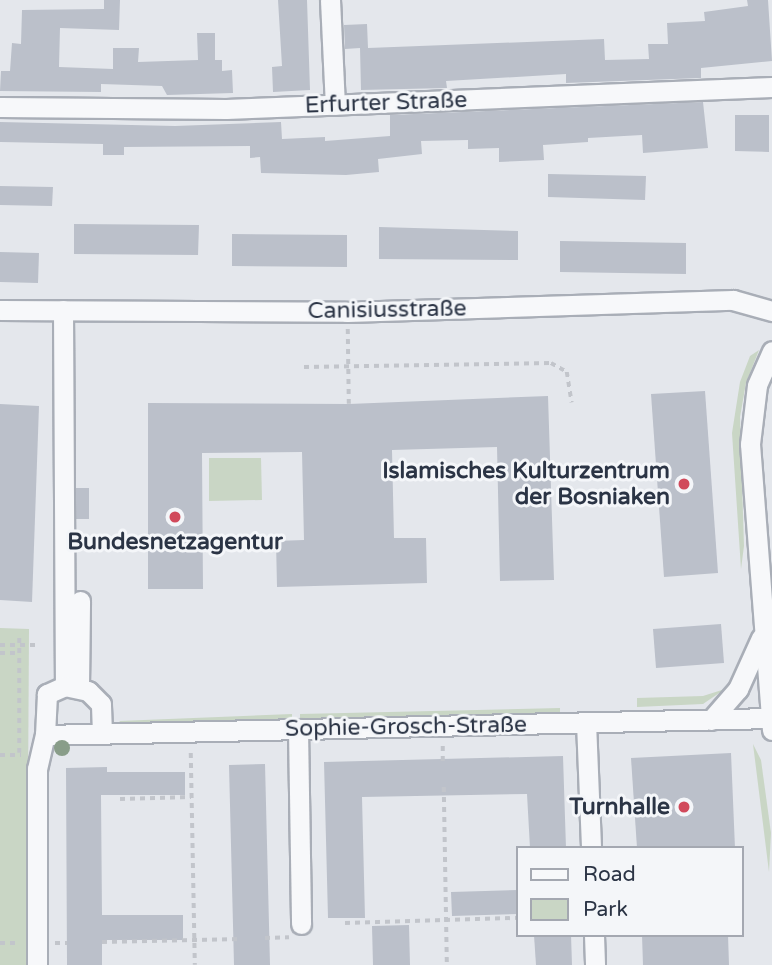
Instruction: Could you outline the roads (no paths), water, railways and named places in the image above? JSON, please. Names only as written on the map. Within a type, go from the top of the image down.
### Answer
[{"type":"street","points":[[330,0],[335,106]]},
{"type":"street","name":"Erfurter Straße","points":[[0,107],[335,106],[772,87]]},
{"type":"street","name":"Canisiusstraße","points":[[0,310],[347,312],[733,300],[772,311]]},
{"type":"street","points":[[62,310],[72,687]]},
{"type":"street","points":[[771,724],[750,444],[757,385],[772,351]]},
{"type":"street","points":[[72,687],[80,601]]},
{"type":"street","points":[[711,720],[738,689],[763,634]]},
{"type":"street","points":[[37,965],[37,769],[45,735],[47,694],[72,687],[101,704],[102,734]]},
{"type":"street","name":"Sophie-Grosch-Straße","points":[[45,735],[711,720],[771,724]]},
{"type":"street","points":[[586,722],[591,846]]},
{"type":"street","points":[[298,729],[301,931]]},
{"type":"street","points":[[594,937],[595,965]]},
{"type":"place","name":"Islamisches Kulturzentrum der Bosniaken","points":[[684,484]]},
{"type":"place","name":"Bundesnetzagentur","points":[[175,517]]},
{"type":"place","name":"Turnhalle","points":[[684,807]]}]
